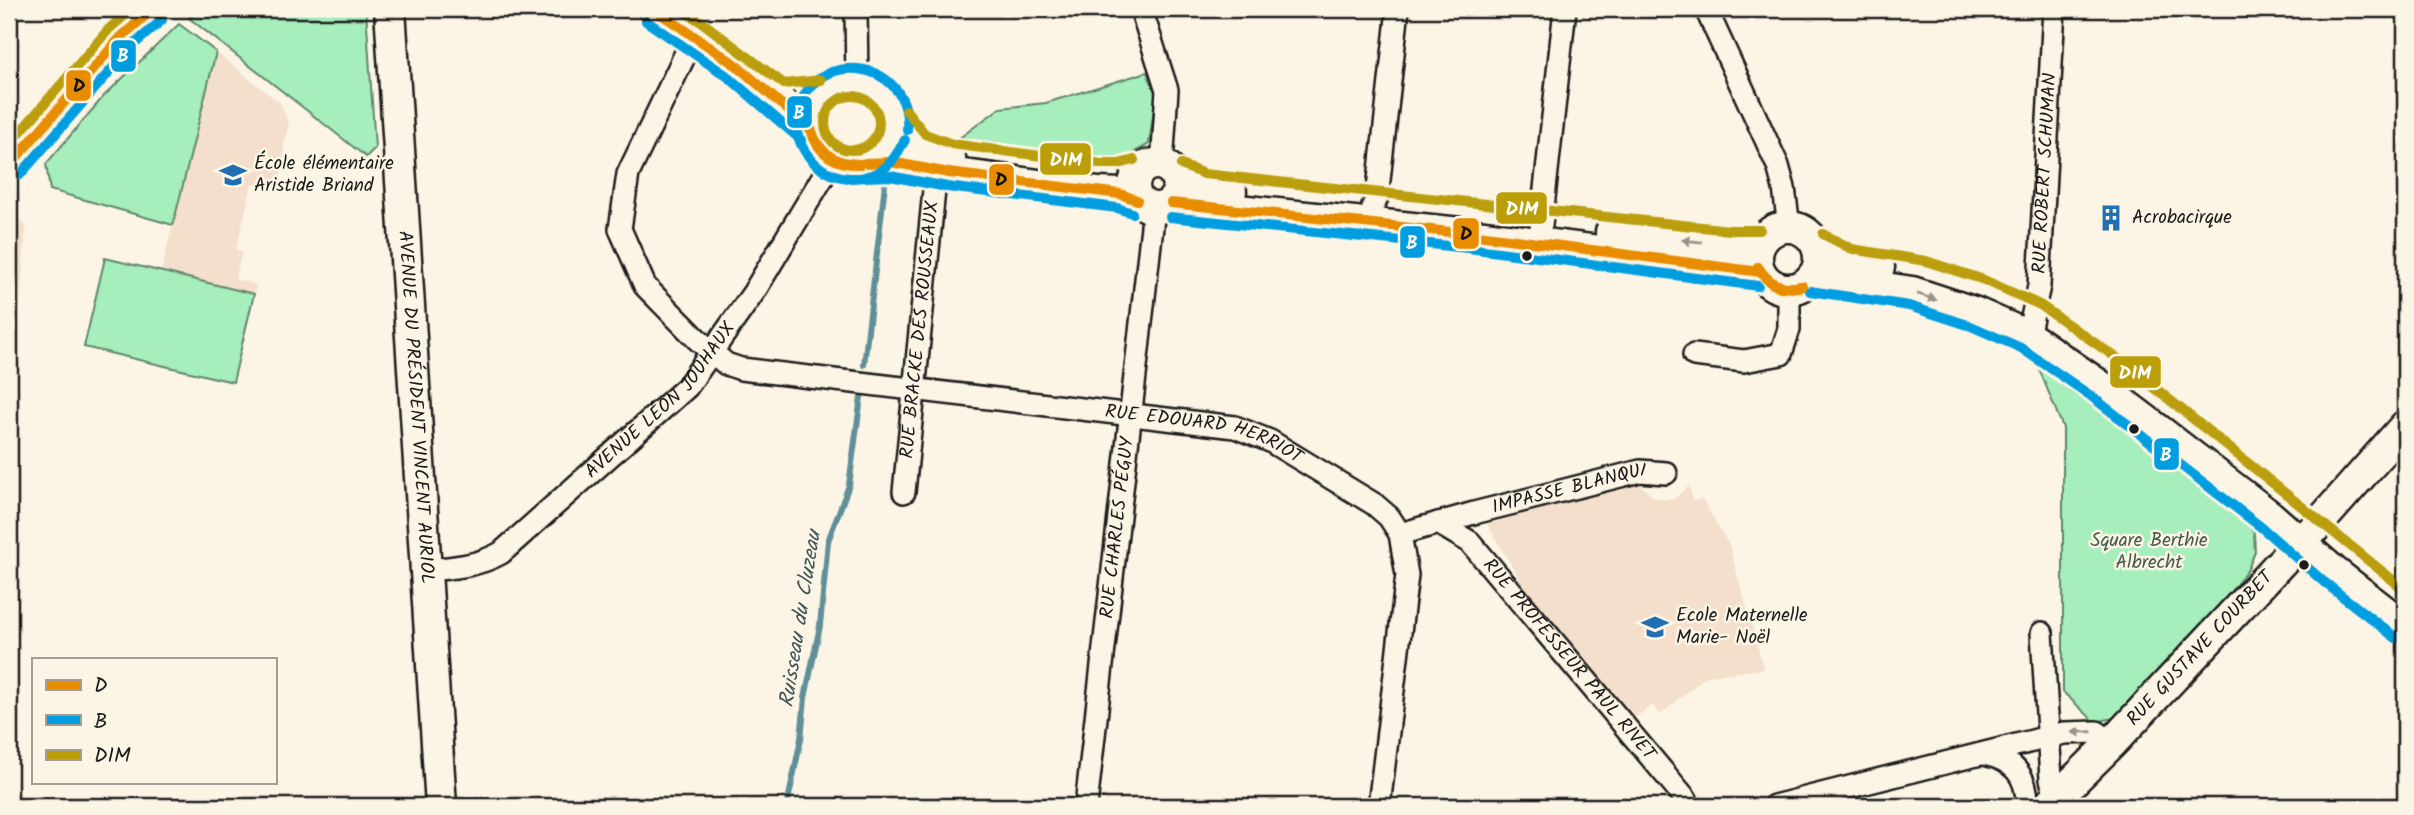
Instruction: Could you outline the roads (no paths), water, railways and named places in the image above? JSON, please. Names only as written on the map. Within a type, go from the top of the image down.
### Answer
[{"type":"main road","name":"AVENUE DU PRÉSIDENT VINCENT AURIOL","points":[[390,9],[441,806]]},
{"type":"main road","points":[[9,166],[120,38],[150,10]]},
{"type":"main road","points":[[676,18],[779,98],[811,130]]},
{"type":"main road","points":[[1760,258],[1470,234],[1156,188],[1121,178],[1100,178],[949,158],[926,152],[911,143],[894,118],[890,104],[882,93],[857,82],[844,82],[822,94],[811,117],[811,130],[822,153],[833,160],[854,165],[891,162],[1099,193],[1120,194],[1156,188],[1201,188],[1729,244],[1760,258],[1772,285],[1800,283],[1912,292],[2031,327]]},
{"type":"main road","points":[[779,98],[822,94]]},
{"type":"main road","points":[[865,163],[878,156],[888,145],[894,118]]},
{"type":"main road","points":[[1760,258],[1772,231],[1789,227],[1806,233],[1817,247],[1848,262],[1933,278],[1979,293],[2031,327],[2099,384],[2270,516],[2306,537],[2405,608]]},
{"type":"main road","points":[[1800,283],[1819,258],[1817,247]]},
{"type":"main road","name":"RUE GUSTAVE COURBET","points":[[2052,802],[2112,743],[2306,537],[2405,426]]},
{"type":"main road","points":[[2306,537],[2405,627]]},
{"type":"street","points":[[856,9],[857,82]]},
{"type":"street","name":"RUE CHARLES PÉGUY","points":[[1086,806],[1167,90],[1141,9]]},
{"type":"street","points":[[1373,206],[1377,198],[1398,9]]},
{"type":"street","points":[[1706,9],[1778,166],[1789,227]]},
{"type":"street","name":"RUE ROBERT SCHUMAN","points":[[2031,327],[2039,286],[2054,9]]},
{"type":"street","name":"RUE EDOUARD HERRIOT","points":[[676,18],[628,174],[621,229],[645,286],[726,364],[741,369],[916,391],[1132,413],[1235,427],[1270,441],[1374,504],[1389,517],[1401,534]]},
{"type":"street","points":[[1541,225],[1564,19]]},
{"type":"street","name":"AVENUE LÉON JOUHAUX","points":[[426,570],[461,567],[487,561],[500,553],[687,387],[754,292],[833,160]]},
{"type":"street","name":"RUE BRACKE DES ROUSSEAUX","points":[[904,492],[936,170]]},
{"type":"street","points":[[1694,355],[1744,361],[1781,354],[1800,283]]},
{"type":"street","name":"IMPASSE BLANQUI","points":[[1401,534],[1640,471],[1666,473]]},
{"type":"street","points":[[1470,542],[1468,530],[1474,513]]},
{"type":"street","name":"RUE PROFESSEUR PAUL RIVET","points":[[1438,523],[1470,542],[1686,799],[1689,806]]},
{"type":"street","points":[[1379,806],[1406,575],[1401,534]]},
{"type":"street","points":[[2042,633],[2052,802]]},
{"type":"street","points":[[1774,806],[2064,733],[2097,732],[2112,743]]},
{"type":"street","points":[[1982,753],[2001,757],[2012,765],[2024,782],[2028,796],[2027,806]]},
{"type":"waterway","name":"Ruisseau du Cluzeau","points":[[864,365],[885,184]]},
{"type":"waterway","name":"Ruisseau du Cluzeau","points":[[787,806],[820,626],[828,541],[849,485],[861,397]]},
{"type":"place","name":"École élémentaire Aristide Briand","points":[[233,175]]},
{"type":"place","name":"Acrobacirque","points":[[2111,218]]},
{"type":"place","name":"Ecole Maternelle Marie- Noël","points":[[1655,627]]},
{"type":"park label","name":"Square Berthie Albrecht","points":[[2149,552]]}]
